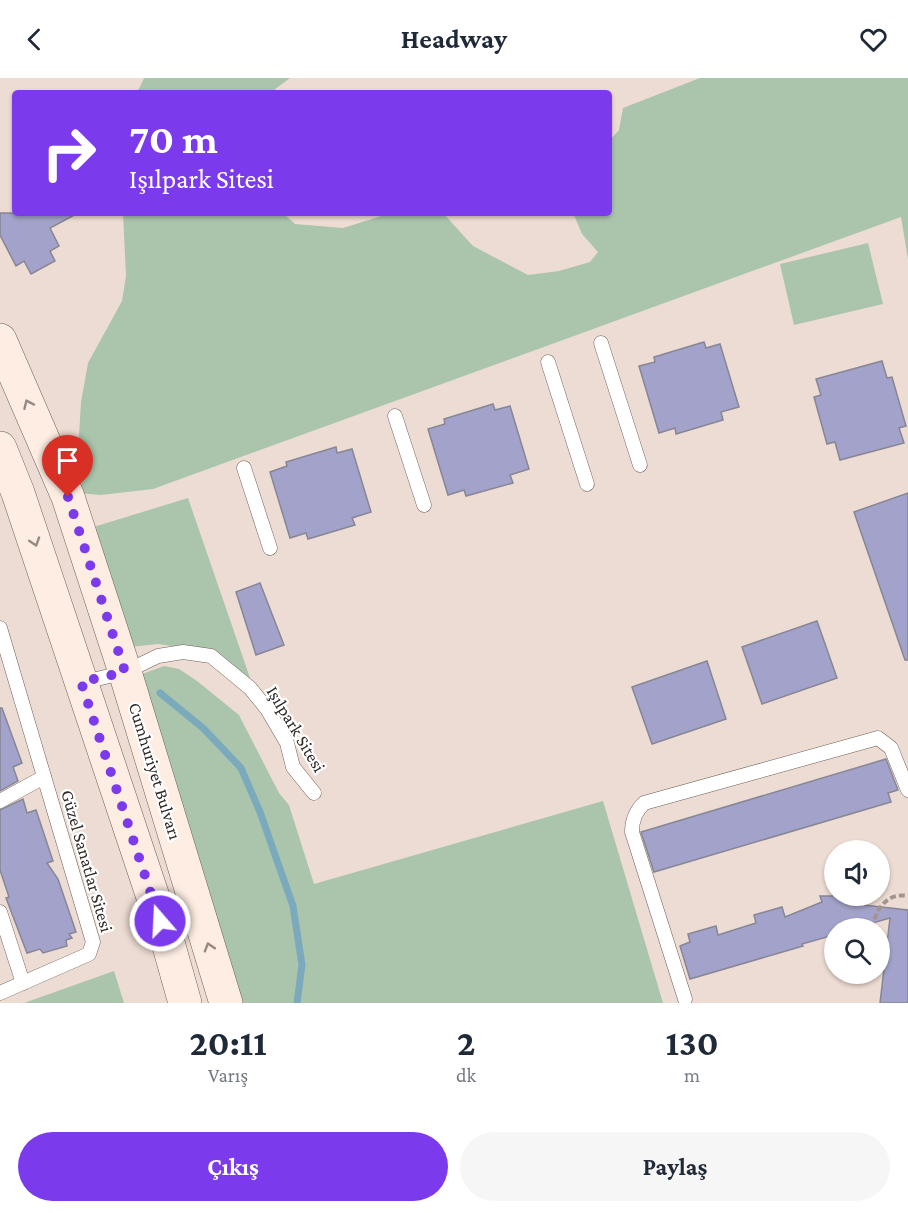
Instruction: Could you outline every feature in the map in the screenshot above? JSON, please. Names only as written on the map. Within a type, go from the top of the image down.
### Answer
[{"type":"street","name":"Cumhuriyet Bulvarı","points":[[0,340],[61,479],[125,672],[226,1003]]},
{"type":"street","points":[[0,448],[9,493],[81,682],[167,939],[185,1003]]},
{"type":"street","points":[[9,493],[61,479]]},
{"type":"lane","points":[[601,343],[640,465]]},
{"type":"lane","points":[[548,362],[587,484]]},
{"type":"lane","points":[[395,416],[424,505]]},
{"type":"lane","points":[[244,468],[270,548]]},
{"type":"lane","name":"Güzel Sanatlar Sitesi","points":[[0,628],[93,942],[89,954],[0,993]]},
{"type":"lane","name":"Işılpark Sitesi","points":[[81,682],[125,672],[158,656],[183,652],[211,656],[250,688],[267,708],[287,743],[293,766],[314,793]]},
{"type":"lane","points":[[685,999],[632,831],[634,815],[644,803],[879,738],[891,748],[908,790]]},
{"type":"lane","name":"Güzel Sanatlar Sitesi","points":[[0,801],[44,777]]},
{"type":"lane","points":[[0,912],[23,983]]},
{"type":"path","points":[[874,918],[875,913],[890,897],[908,896]]},
{"type":"green space","points":[[144,78],[290,78],[274,90],[138,90]]},
{"type":"green space","points":[[700,78],[908,78],[908,259],[901,217],[153,489],[101,495],[77,493],[66,478],[74,467],[88,363],[122,301],[126,276],[123,216],[286,216],[295,224],[343,228],[381,216],[446,216],[473,246],[528,275],[559,271],[590,262],[598,252],[582,234],[574,216],[612,216],[612,138],[619,130],[623,108]]},
{"type":"green space","points":[[868,243],[883,304],[794,325],[780,264]]},
{"type":"green space","points":[[188,498],[256,697],[192,649],[158,644],[111,649],[74,533]]},
{"type":"green space","points":[[164,666],[179,669],[239,715],[279,793],[289,805],[314,884],[603,801],[663,1003],[234,1003],[142,674]]},
{"type":"green space","points":[[114,971],[124,1003],[24,1003]]},
{"type":"building","points":[[0,213],[12,213],[12,216],[72,216],[50,228],[59,246],[50,251],[55,261],[31,274],[24,261],[16,266],[0,235]]},
{"type":"building","points":[[704,342],[706,348],[720,344],[739,407],[721,412],[723,420],[676,434],[675,428],[659,433],[639,366],[655,362],[654,357]]},
{"type":"building","points":[[882,361],[887,378],[892,377],[906,426],[899,428],[904,443],[840,460],[835,442],[827,444],[814,397],[821,395],[816,379]]},
{"type":"building","points":[[493,404],[495,410],[510,406],[529,469],[510,475],[513,483],[466,496],[464,490],[448,495],[428,429],[445,424],[444,419]]},
{"type":"building","points":[[336,447],[337,453],[352,449],[371,512],[352,518],[355,525],[308,539],[306,533],[290,538],[270,472],[287,466],[286,462]]},
{"type":"building","points":[[908,493],[908,660],[905,660],[854,512]]},
{"type":"building","points":[[260,583],[284,645],[256,655],[236,592]]},
{"type":"building","points":[[817,621],[837,678],[762,704],[742,647]]},
{"type":"building","points":[[707,661],[726,719],[652,744],[632,687]]},
{"type":"building","points":[[0,708],[2,708],[22,763],[13,767],[18,781],[0,791]]},
{"type":"building","points":[[886,759],[898,790],[888,793],[891,802],[654,872],[641,832]]},
{"type":"building","points":[[23,799],[27,813],[36,810],[53,861],[47,863],[58,879],[76,932],[69,934],[72,938],[66,940],[67,946],[43,953],[40,949],[27,953],[6,898],[9,897],[0,870],[0,810]]},
{"type":"building","points":[[820,896],[824,896],[824,906],[873,906],[908,910],[908,1003],[880,1003],[882,984],[890,984],[890,918],[824,918],[824,938],[690,979],[680,946],[690,942],[688,934],[716,926],[718,935],[756,923],[754,915],[782,907],[785,917],[822,902]]},
{"type":"waterway","points":[[160,693],[203,728],[241,768],[260,812],[293,906],[302,965],[297,1003]]},
{"type":"route","points":[[68,497],[125,672],[81,682],[160,921]]}]
